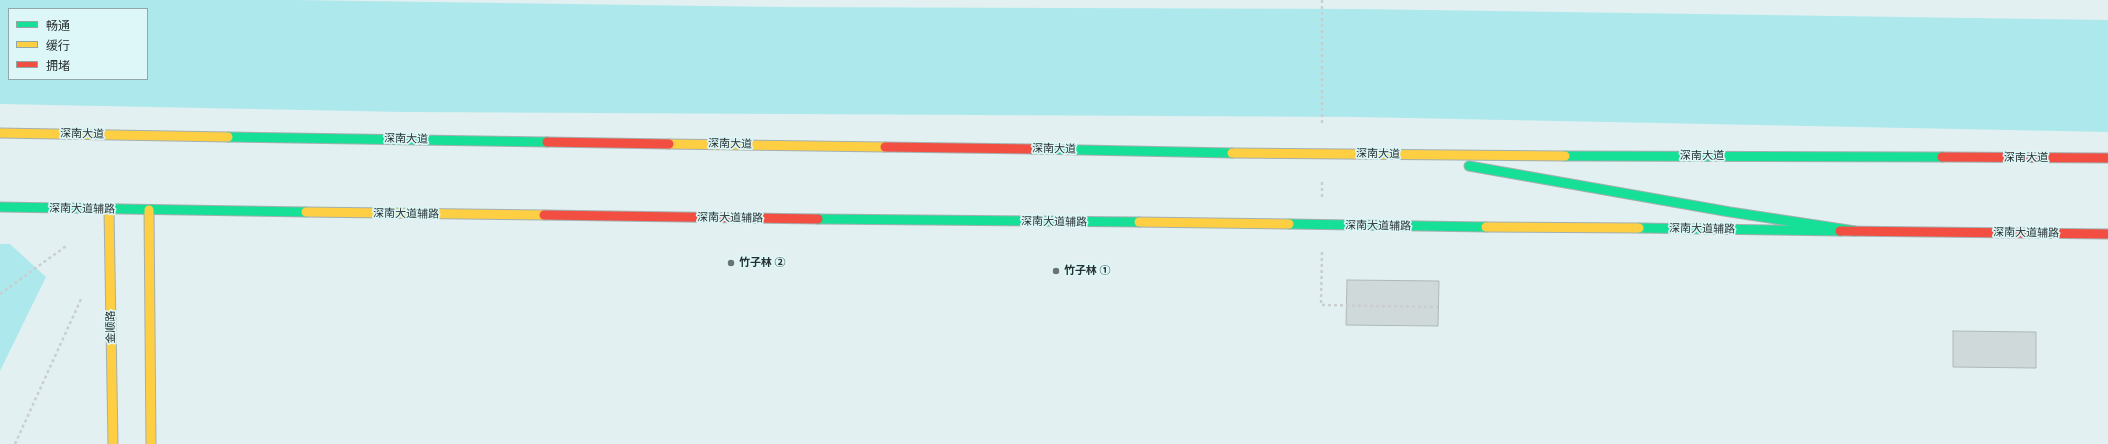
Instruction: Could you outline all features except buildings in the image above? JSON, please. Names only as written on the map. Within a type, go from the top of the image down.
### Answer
[{"type":"main road","name":"深南大道","points":[[0,133],[1388,155],[2108,158]]},
{"type":"main road","points":[[1388,155],[1498,170],[1730,212],[1855,231]]},
{"type":"main road","name":"深南大道辅路","points":[[0,207],[109,210],[2108,234]]},
{"type":"main road","name":"金顺路","points":[[109,210],[113,444]]},
{"type":"main road","points":[[149,210],[151,444]]},
{"type":"path","points":[[0,294],[66,246]]},
{"type":"path","points":[[14,444],[83,294]]},
{"type":"path","points":[[1346,305],[1438,306]]},
{"type":"shaded area","points":[[0,0],[295,0],[777,7],[1358,9],[2108,20],[2108,132],[1356,117],[404,112],[0,104]]},
{"type":"shaded area","points":[[0,244],[10,244],[46,277],[0,371]]},
{"type":"traffic: fast","points":[[228,137],[547,142]]},
{"type":"traffic: fast","points":[[1032,149],[1232,153]]},
{"type":"traffic: fast","points":[[1565,156],[1942,157]]},
{"type":"traffic: fast","points":[[1469,166],[1730,212],[1855,231]]},
{"type":"traffic: fast","points":[[0,207],[306,212]]},
{"type":"traffic: fast","points":[[818,219],[1139,222]]},
{"type":"traffic: fast","points":[[1289,224],[1486,227]]},
{"type":"traffic: fast","points":[[1639,228],[1840,231]]},
{"type":"traffic: slow","points":[[0,133],[228,137]]},
{"type":"traffic: slow","points":[[669,144],[885,147]]},
{"type":"traffic: slow","points":[[1232,153],[1565,156]]},
{"type":"traffic: slow","points":[[109,210],[113,444]]},
{"type":"traffic: slow","points":[[149,210],[151,444]]},
{"type":"traffic: slow","points":[[306,212],[544,215]]},
{"type":"traffic: slow","points":[[1139,222],[1289,224]]},
{"type":"traffic: slow","points":[[1486,227],[1639,228]]},
{"type":"traffic: jam","points":[[547,142],[669,144]]},
{"type":"traffic: jam","points":[[885,147],[1032,149]]},
{"type":"traffic: jam","points":[[1942,157],[2108,158]]},
{"type":"traffic: jam","points":[[544,215],[818,219]]},
{"type":"traffic: jam","points":[[1840,231],[2108,234]]},
{"type":"place","name":"竹子林 ②","points":[[731,263]]},
{"type":"place","name":"竹子林 ①","points":[[1056,271]]}]
